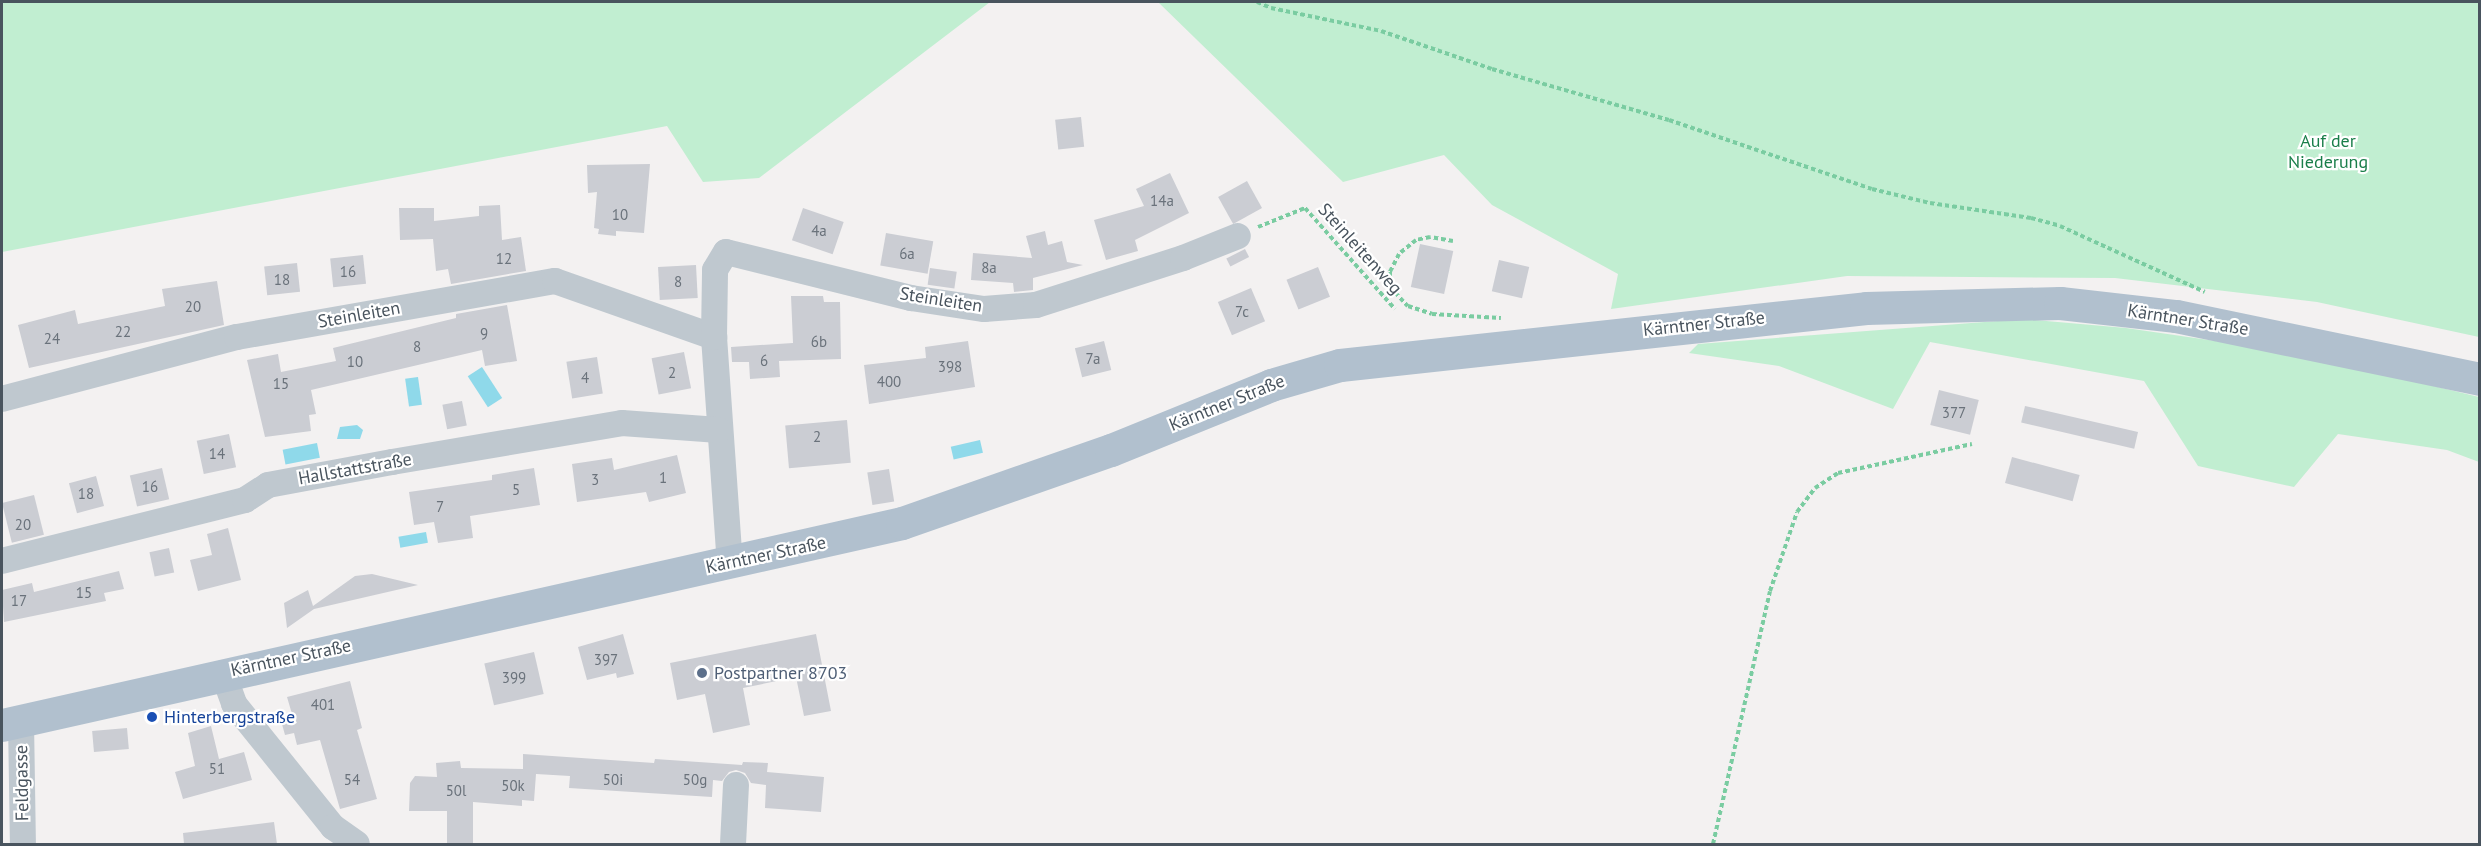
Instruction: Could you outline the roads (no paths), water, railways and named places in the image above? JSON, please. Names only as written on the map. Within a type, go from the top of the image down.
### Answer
[{"type":"main road","name":"Kärntner Straße","points":[[11,723],[902,523],[979,498],[1304,373],[1441,352],[1866,308],[2060,303],[2176,316],[2480,379]]},
{"type":"street","name":"Steinleiten","points":[[730,563],[714,337],[715,270],[726,252],[911,298],[984,309],[1036,305],[1183,258],[1238,236]]},
{"type":"street","name":"Steinleiten","points":[[2,399],[237,337],[555,281],[714,337]]},
{"type":"street","name":"Hallstattstraße","points":[[2,561],[245,500],[268,485],[392,462],[622,423],[719,430]]},
{"type":"street","points":[[223,674],[234,704],[333,827],[357,844]]},
{"type":"street","name":"Feldgasse","points":[[11,723],[23,844]]},
{"type":"street","points":[[733,844],[736,785]]},
{"type":"water","points":[[482,367],[502,398],[488,407],[468,376]]},
{"type":"water","points":[[418,377],[422,405],[409,407],[405,379]]},
{"type":"water","points":[[357,425],[363,430],[360,439],[337,439],[340,427]]},
{"type":"water","points":[[980,440],[983,453],[954,459],[951,447]]},
{"type":"water","points":[[317,443],[320,458],[286,464],[283,450]]},
{"type":"water","points":[[426,532],[428,543],[400,548],[398,537]]},
{"type":"place","name":"Postpartner 8703","points":[[702,673]]},
{"type":"place","name":"Hinterbergstraße","points":[[152,717]]},
{"type":"park label","name":"Auf der Niederung","points":[[2328,152]]}]
